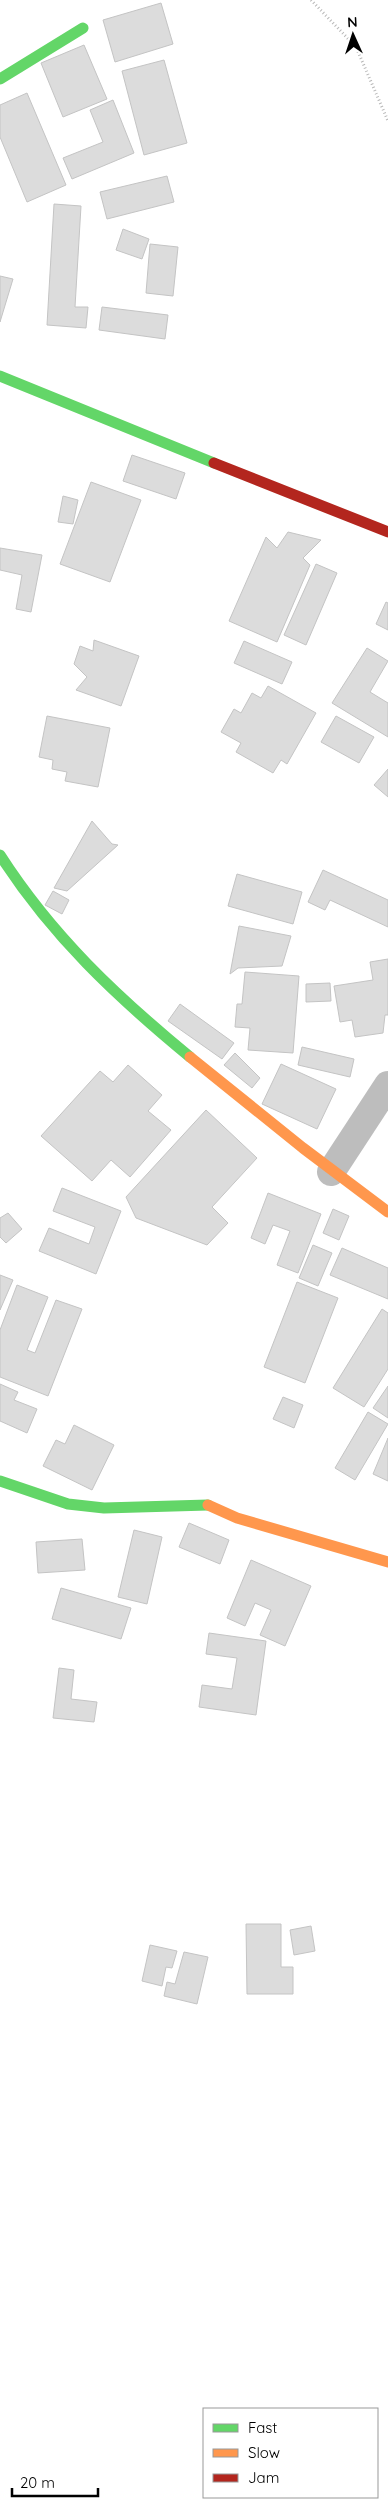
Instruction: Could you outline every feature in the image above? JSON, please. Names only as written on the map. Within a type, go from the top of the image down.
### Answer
[{"type":"street","points":[[0,79],[83,28]]},
{"type":"street","points":[[0,376],[298,498],[388,532]]},
{"type":"street","points":[[0,854],[19,888],[53,930],[131,1009],[332,1172],[388,1212]]},
{"type":"street","points":[[332,1172],[388,1085]]},
{"type":"street","points":[[0,1481],[68,1504],[95,1507],[208,1505],[237,1518],[388,1562]]},
{"type":"path","points":[[311,0],[356,47],[388,121]]},
{"type":"building","points":[[161,3],[173,44],[115,62],[103,20]]},
{"type":"building","points":[[84,45],[107,99],[63,117],[41,63]]},
{"type":"building","points":[[164,60],[187,143],[144,155],[122,71]]},
{"type":"building","points":[[27,93],[66,185],[27,202],[0,137],[0,105]]},
{"type":"building","points":[[113,100],[134,153],[72,179],[63,158],[103,142],[90,110]]},
{"type":"building","points":[[167,176],[174,202],[107,219],[100,192]]},
{"type":"building","points":[[54,204],[81,206],[75,307],[88,307],[86,328],[47,325]]},
{"type":"building","points":[[123,229],[149,239],[142,259],[116,250]]},
{"type":"building","points":[[150,244],[178,247],[173,296],[146,293]]},
{"type":"building","points":[[0,276],[13,279],[0,322]]},
{"type":"building","points":[[102,307],[168,315],[165,339],[99,330]]},
{"type":"building","points":[[132,455],[185,473],[176,499],[123,481]]},
{"type":"building","points":[[91,482],[141,500],[110,582],[60,564]]},
{"type":"building","points":[[63,496],[78,500],[73,524],[58,522]]},
{"type":"building","points":[[288,532],[321,540],[303,558],[310,565],[277,642],[229,621],[266,537],[277,548]]},
{"type":"building","points":[[0,548],[42,555],[31,612],[16,609],[22,575],[0,570]]},
{"type":"building","points":[[316,564],[337,573],[306,645],[284,635]]},
{"type":"building","points":[[386,602],[388,603],[388,630],[376,624]]},
{"type":"building","points":[[94,640],[139,656],[121,706],[76,690],[87,677],[74,664],[80,646],[93,651]]},
{"type":"building","points":[[244,641],[292,662],[282,684],[234,663]]},
{"type":"building","points":[[367,648],[388,661],[370,692],[388,703],[388,737],[332,703]]},
{"type":"building","points":[[268,686],[316,713],[287,764],[281,760],[273,773],[236,752],[241,743],[221,732],[234,709],[241,713],[252,693],[261,698]]},
{"type":"building","points":[[47,716],[110,728],[98,787],[65,781],[67,772],[52,769],[53,760],[39,757]]},
{"type":"building","points":[[336,716],[374,737],[359,763],[321,742]]},
{"type":"building","points":[[388,769],[388,797],[374,785]]},
{"type":"building","points":[[92,821],[112,844],[118,845],[67,891],[54,888]]},
{"type":"building","points":[[323,870],[388,900],[388,927],[330,900],[325,910],[308,902]]},
{"type":"building","points":[[237,874],[302,892],[293,924],[228,906]]},
{"type":"building","points":[[53,891],[69,900],[62,914],[45,905]]},
{"type":"building","points":[[239,926],[291,936],[282,966],[238,968],[230,974]]},
{"type":"building","points":[[388,959],[388,1015],[385,1015],[383,1033],[355,1037],[352,1020],[340,1022],[334,986],[373,980],[370,962]]},
{"type":"building","points":[[245,972],[299,976],[293,1053],[248,1050],[250,1028],[235,1027],[237,1004],[242,1004]]},
{"type":"building","points":[[330,983],[331,1001],[306,1002],[306,984]]},
{"type":"building","points":[[180,1004],[234,1043],[222,1059],[168,1021]]},
{"type":"building","points":[[302,1047],[354,1059],[350,1077],[298,1065]]},
{"type":"building","points":[[235,1053],[260,1078],[252,1088],[224,1065]]},
{"type":"building","points":[[281,1064],[336,1089],[317,1129],[262,1104]]},
{"type":"building","points":[[128,1065],[162,1095],[148,1111],[171,1130],[130,1177],[111,1160],[92,1181],[41,1136],[100,1071],[113,1082]]},
{"type":"building","points":[[206,1110],[257,1158],[212,1207],[228,1223],[207,1245],[136,1218],[126,1197]]},
{"type":"building","points":[[62,1188],[121,1211],[96,1274],[39,1251],[49,1228],[89,1244],[95,1227],[53,1211]]},
{"type":"building","points":[[268,1193],[321,1214],[298,1273],[277,1265],[290,1231],[273,1225],[265,1244],[251,1238]]},
{"type":"building","points":[[333,1209],[349,1216],[339,1240],[323,1233]]},
{"type":"building","points":[[8,1213],[22,1229],[6,1243],[0,1237],[0,1218]]},
{"type":"building","points":[[313,1245],[332,1253],[318,1286],[299,1278]]},
{"type":"building","points":[[342,1248],[388,1268],[388,1299],[330,1275]]},
{"type":"building","points":[[0,1275],[13,1280],[0,1310]]},
{"type":"building","points":[[297,1282],[338,1298],[305,1383],[264,1367]]},
{"type":"building","points":[[17,1285],[48,1297],[27,1350],[35,1353],[56,1300],[82,1309],[48,1396],[0,1377],[0,1330]]},
{"type":"building","points":[[382,1309],[388,1313],[388,1369],[364,1407],[333,1388]]},
{"type":"building","points":[[0,1384],[18,1392],[14,1400],[37,1409],[27,1433],[0,1421]]},
{"type":"building","points":[[388,1386],[388,1418],[373,1408]]},
{"type":"building","points":[[283,1397],[303,1405],[294,1428],[273,1419]]},
{"type":"building","points":[[368,1412],[388,1424],[355,1480],[335,1468]]},
{"type":"building","points":[[74,1425],[114,1445],[92,1490],[43,1466],[56,1440],[65,1444]]},
{"type":"building","points":[[388,1438],[388,1481],[373,1474]]},
{"type":"building","points":[[189,1523],[229,1540],[220,1564],[179,1547]]},
{"type":"building","points":[[134,1530],[162,1537],[147,1604],[118,1597]]},
{"type":"building","points":[[82,1539],[85,1570],[38,1573],[36,1542]]},
{"type":"building","points":[[251,1560],[311,1586],[285,1646],[260,1635],[271,1610],[255,1603],[245,1626],[227,1618]]},
{"type":"building","points":[[61,1588],[131,1608],[121,1639],[52,1619]]},
{"type":"building","points":[[209,1633],[266,1641],[256,1715],[199,1707],[202,1685],[232,1689],[237,1658],[206,1654]]},
{"type":"building","points":[[59,1668],[74,1670],[71,1699],[97,1702],[94,1722],[53,1718]]},
{"type":"building","points":[[246,1924],[281,1924],[281,1967],[293,1967],[293,1994],[247,1994]]},
{"type":"building","points":[[311,1926],[315,1951],[294,1955],[290,1930]]},
{"type":"building","points":[[150,1945],[177,1951],[172,1968],[166,1967],[162,1986],[142,1981]]},
{"type":"building","points":[[184,1952],[208,1957],[197,2004],[164,1996],[167,1982],[175,1984]]},
{"type":"traffic: fast","points":[[0,79],[83,28]]},
{"type":"traffic: fast","points":[[0,376],[214,463]]},
{"type":"traffic: fast","points":[[0,855],[41,912],[87,964],[136,1011],[190,1057]]},
{"type":"traffic: fast","points":[[0,1481],[68,1504],[104,1508],[208,1505]]},
{"type":"traffic: slow","points":[[190,1057],[303,1148],[388,1212]]},
{"type":"traffic: slow","points":[[208,1505],[237,1518],[388,1562]]},
{"type":"traffic: jam","points":[[214,463],[388,532]]}]
